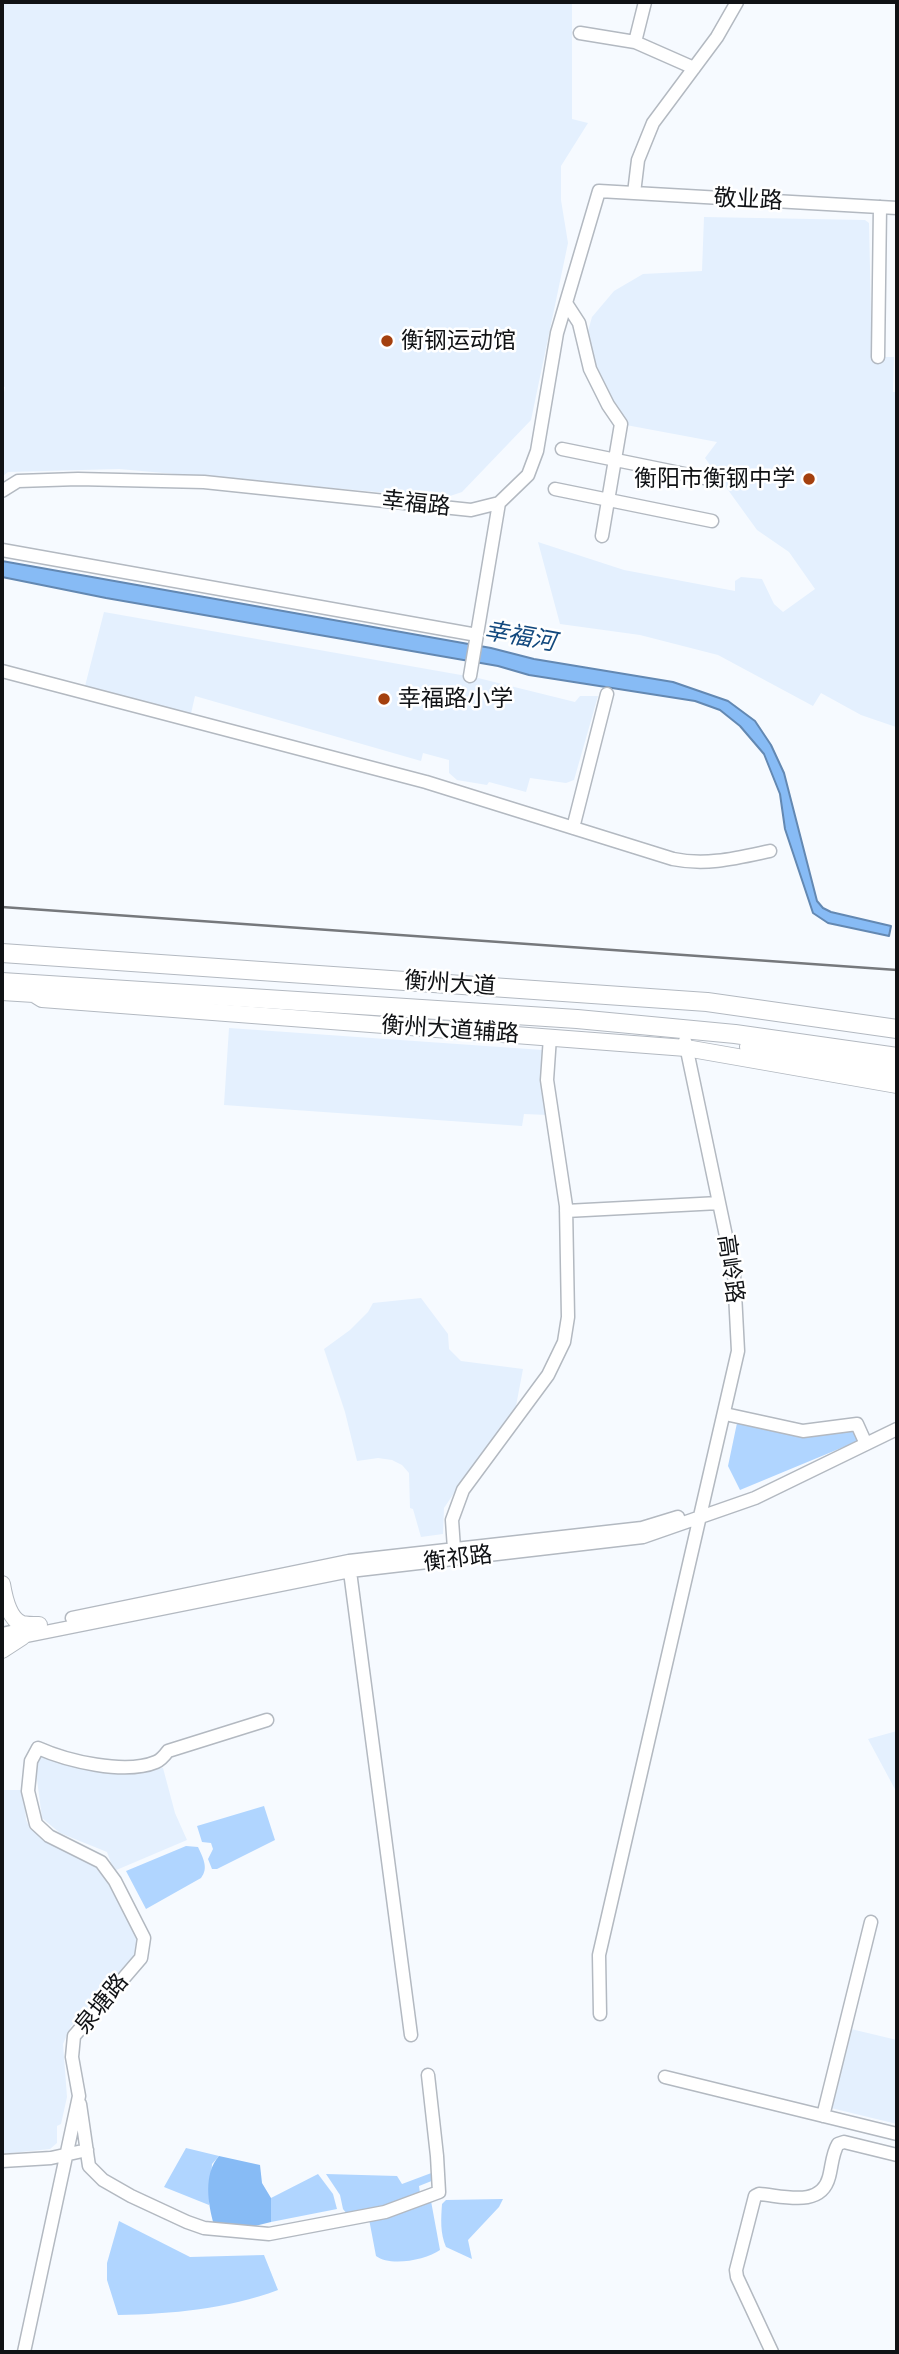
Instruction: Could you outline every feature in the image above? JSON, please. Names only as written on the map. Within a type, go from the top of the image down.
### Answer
[{"type":"highway","name":"衡州大道","points":[[2,953],[707,1002],[897,1028]]},
{"type":"highway","name":"衡州大道","points":[[2,982],[389,1006],[682,1028],[897,1057]]},
{"type":"highway","points":[[682,1028],[745,1046],[897,1075]]},
{"type":"main road","name":"衡州大道辅路","points":[[2,992],[34,994],[42,999],[686,1048],[897,1085]]},
{"type":"main road","points":[[2,1584],[15,1619],[22,1624],[39,1625]]},
{"type":"main road","points":[[2,1650],[22,1637]]},
{"type":"street","points":[[635,42],[645,2]]},
{"type":"street","points":[[634,193],[638,160],[653,123],[717,37],[737,2]]},
{"type":"street","points":[[580,33],[635,42],[694,68]]},
{"type":"street","name":"敬业路","points":[[566,303],[599,191],[897,208]]},
{"type":"street","points":[[878,357],[880,207]]},
{"type":"street","points":[[566,303],[579,323],[590,369],[621,424],[602,536]]},
{"type":"street","points":[[471,673],[499,503],[528,475],[537,451],[557,333],[566,303]]},
{"type":"street","points":[[562,449],[714,480]]},
{"type":"street","name":"幸福路","points":[[2,491],[19,481],[78,479],[204,482],[471,510],[499,503]]},
{"type":"street","points":[[555,489],[712,521]]},
{"type":"street","points":[[2,550],[477,638]]},
{"type":"street","points":[[2,671],[426,782],[693,863],[718,862],[770,851]]},
{"type":"street","points":[[573,828],[607,694]]},
{"type":"street","name":"高岭路","points":[[600,2014],[600,1955],[738,1351],[734,1274],[682,1028]]},
{"type":"street","points":[[454,1549],[452,1520],[463,1490],[548,1375],[564,1342],[568,1317],[566,1211],[547,1080],[550,1037]]},
{"type":"street","points":[[566,1211],[719,1203]]},
{"type":"street","points":[[725,1414],[803,1431],[857,1424],[865,1442]]},
{"type":"street","name":"衡祁路","points":[[2,1641],[350,1566],[643,1538],[752,1494],[897,1427]]},
{"type":"street","name":"衡祁路","points":[[2,1633],[350,1566],[454,1549],[642,1528],[699,1514]]},
{"type":"street","points":[[350,1566],[411,2035]]},
{"type":"street","name":"泉塘路","points":[[24,2352],[79,2096],[72,2057],[74,2036],[141,1958],[144,1938],[115,1881],[102,1862],[49,1836],[36,1824],[28,1791],[31,1761],[38,1748],[72,1761],[110,1766],[144,1765],[158,1761],[169,1751],[267,1720]]},
{"type":"street","points":[[823,2116],[871,1922]]},
{"type":"street","points":[[79,2096],[89,2166],[103,2180],[142,2202],[204,2228],[269,2234],[385,2212],[439,2192],[428,2075]]},
{"type":"street","points":[[665,2077],[897,2134]]},
{"type":"street","points":[[772,2352],[736,2270],[755,2196],[803,2197],[821,2193],[828,2180],[838,2144],[845,2142],[897,2155]]},
{"type":"street","points":[[2,2161],[51,2158],[87,2150]]},
{"type":"shaded area","points":[[2,2],[572,2],[572,119],[588,123],[561,166],[561,200],[568,243],[531,420],[462,492],[444,498],[119,469],[8,472],[2,477],[2,404],[5,387],[2,386]]},
{"type":"shaded area","name":"衡阳市衡钢中学","points":[[704,217],[865,220],[869,223],[872,357],[894,357],[893,392],[897,392],[896,727],[861,715],[821,693],[813,706],[718,655],[640,635],[560,624],[538,542],[624,570],[735,591],[735,581],[741,577],[762,579],[774,604],[783,612],[815,589],[789,552],[757,530],[705,458],[717,442],[626,425],[615,410],[591,358],[586,338],[592,317],[614,291],[643,274],[702,271]]},
{"type":"shaded area","points":[[2,561],[673,682],[728,701],[755,721],[771,745],[784,773],[817,901],[831,912],[891,926],[889,936],[828,923],[813,913],[785,829],[780,794],[764,754],[740,726],[720,710],[695,701],[529,675],[498,666],[106,598],[2,577]]},
{"type":"shaded area","name":"幸福路小学","points":[[104,612],[478,678],[575,702],[580,696],[598,696],[574,780],[566,783],[530,778],[526,792],[489,782],[487,785],[457,780],[449,773],[449,760],[423,753],[421,761],[195,696],[190,718],[84,690]]},
{"type":"shaded area","points":[[229,1028],[543,1050],[541,1082],[548,1115],[524,1114],[522,1126],[224,1105]]},
{"type":"shaded area","points":[[421,1298],[448,1334],[449,1349],[461,1361],[523,1369],[516,1406],[444,1508],[443,1534],[421,1537],[413,1509],[410,1508],[409,1473],[402,1465],[392,1460],[378,1458],[357,1461],[345,1412],[324,1349],[350,1330],[373,1303]]},
{"type":"shaded area","points":[[737,1423],[800,1437],[852,1430],[858,1441],[740,1490],[728,1466]]},
{"type":"shaded area","points":[[897,1731],[897,1793],[868,1739]]},
{"type":"shaded area","points":[[42,1754],[121,1770],[163,1768],[175,1813],[187,1840],[114,1871],[107,1852],[60,1833],[42,1818],[35,1764]]},
{"type":"shaded area","points":[[2,1790],[24,1790],[26,1820],[30,1828],[39,1836],[91,1861],[100,1869],[141,1941],[135,1959],[71,2026],[63,2044],[67,2097],[61,2124],[57,2126],[57,2143],[50,2149],[2,2154]]},
{"type":"shaded area","points":[[264,1806],[275,1840],[212,1869],[208,1859],[213,1849],[211,1843],[202,1842],[197,1826]]},
{"type":"shaded area","points":[[186,1846],[198,1847],[205,1867],[201,1878],[146,1909],[126,1871]]},
{"type":"shaded area","points":[[851,2029],[897,2040],[897,2124],[831,2108]]},
{"type":"shaded area","points":[[186,2148],[219,2156],[212,2164],[209,2205],[164,2187]]},
{"type":"shaded area","points":[[219,2156],[260,2165],[262,2183],[271,2198],[271,2222],[255,2226],[214,2225],[209,2180]]},
{"type":"shaded area","points":[[434,2172],[434,2180],[419,2186],[420,2193],[396,2204],[347,2214],[340,2195],[326,2174],[397,2176],[402,2184]]},
{"type":"shaded area","points":[[318,2174],[333,2194],[337,2209],[271,2222],[271,2198]]},
{"type":"shaded area","points":[[503,2199],[499,2207],[468,2240],[472,2259],[446,2247],[441,2221],[442,2204],[446,2200]]},
{"type":"shaded area","points":[[431,2201],[440,2250],[426,2257],[399,2262],[376,2256],[369,2219]]},
{"type":"shaded area","points":[[119,2221],[190,2257],[264,2255],[278,2290],[239,2302],[199,2309],[118,2315],[107,2280],[107,2263]]},
{"type":"railway","points":[[2,907],[897,970]]},
{"type":"place","name":"衡钢运动馆","points":[[387,341]]},
{"type":"place","name":"衡阳市衡钢中学","points":[[809,479]]},
{"type":"place","name":"幸福路小学","points":[[384,699]]},
{"type":"water label","name":"幸福河","points":[[520,637]]}]
